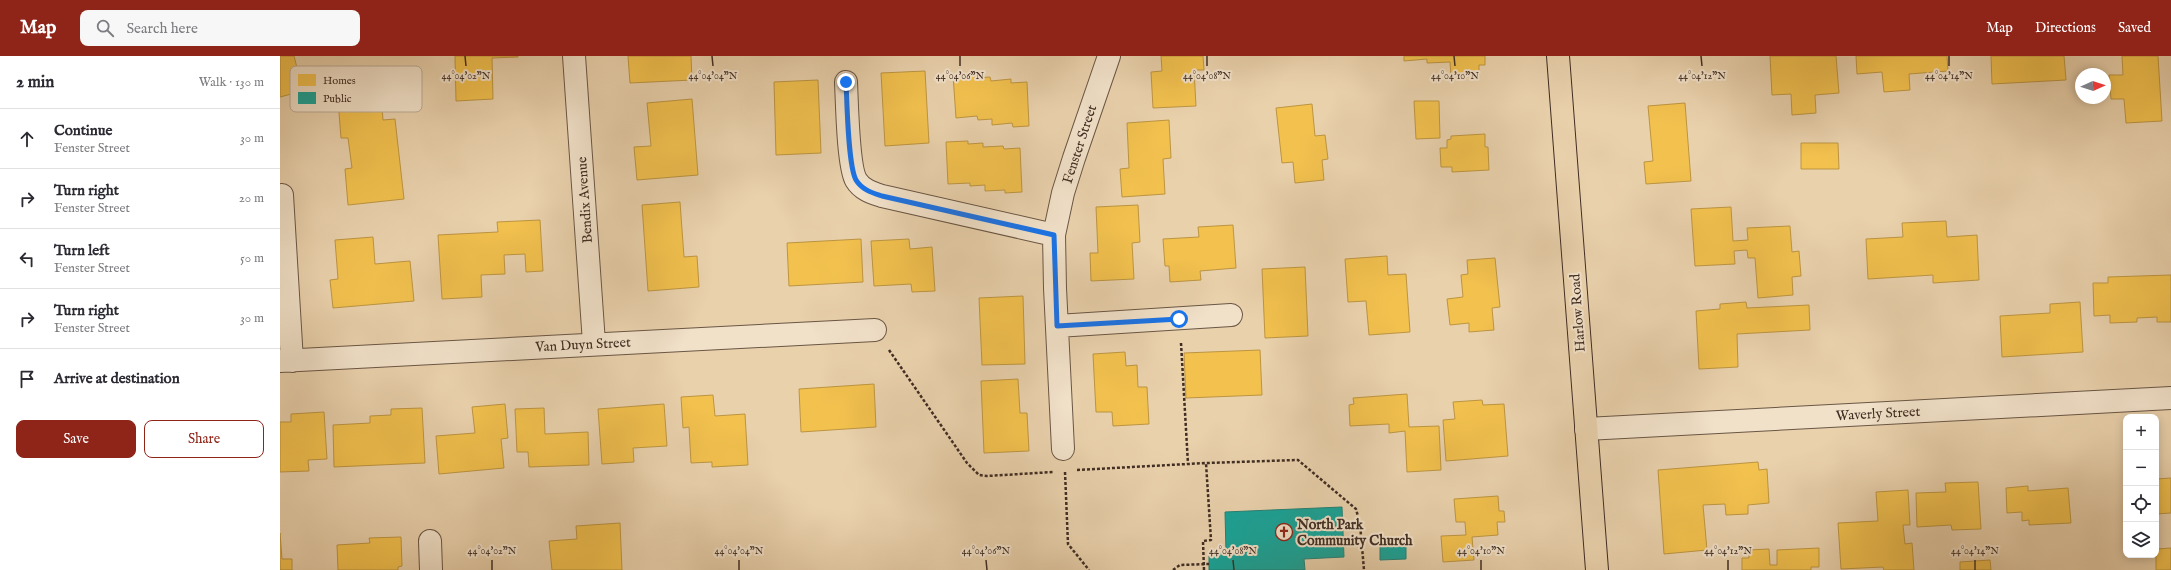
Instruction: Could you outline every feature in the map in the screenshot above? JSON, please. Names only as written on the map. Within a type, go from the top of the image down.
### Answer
[{"type":"main road","name":"Harlow Road","points":[[1558,56],[1596,570]]},
{"type":"street","name":"Bendix Avenue","points":[[574,56],[594,343]]},
{"type":"street","name":"Fenster Street","points":[[1063,449],[1054,235],[1070,172],[1109,56]]},
{"type":"street","points":[[846,82],[852,165],[857,180],[863,187],[882,196],[1054,235]]},
{"type":"street","name":"Van Duyn Street","points":[[282,195],[286,361],[594,343],[875,330]]},
{"type":"street","points":[[1057,326],[1231,316]]},
{"type":"street","name":"Waverly Street","points":[[1586,429],[2171,398]]},
{"type":"street","points":[[430,541],[431,570]]},
{"type":"path","points":[[1179,319],[1188,464]]},
{"type":"path","points":[[875,330],[948,437],[972,470],[979,475],[987,476],[1206,463],[1298,460],[1356,509],[1360,524],[1364,570]]},
{"type":"path","points":[[1204,570],[1203,541],[1211,540],[1206,463]]},
{"type":"path","points":[[1065,471],[1068,544],[1089,570]]},
{"type":"path","points":[[1173,570],[1180,565],[1209,564]]},
{"type":"building: Homes","points":[[280,56],[294,56],[297,66],[290,66],[290,94],[280,97]]},
{"type":"building: Homes","points":[[455,56],[518,57],[492,58],[493,99],[456,101]]},
{"type":"building: Homes","points":[[628,56],[691,56],[692,80],[630,83]]},
{"type":"building: Homes","points":[[1161,56],[1203,56],[1204,70],[1194,70],[1196,106],[1153,108],[1151,72],[1162,71]]},
{"type":"building: Homes","points":[[1404,56],[1485,56],[1485,65],[1479,65],[1479,75],[1451,77],[1450,62],[1427,63],[1427,59],[1404,61]]},
{"type":"building: Homes","points":[[1770,56],[1836,56],[1839,93],[1815,95],[1816,113],[1792,115],[1791,94],[1772,95]]},
{"type":"building: Homes","points":[[1856,56],[1947,56],[1948,71],[1909,74],[1910,90],[1884,92],[1882,72],[1857,74]]},
{"type":"building: Homes","points":[[1991,56],[2064,56],[2066,80],[1992,84]]},
{"type":"building: Homes","points":[[2122,56],[2158,56],[2162,121],[2126,123],[2124,99],[2111,99],[2111,75],[2123,75]]},
{"type":"building: Homes","points":[[925,71],[929,143],[885,146],[881,73]]},
{"type":"building: Homes","points":[[975,74],[975,78],[990,77],[991,81],[1011,79],[1011,83],[1027,82],[1029,126],[1013,127],[1012,123],[992,125],[992,119],[978,120],[977,116],[956,118],[953,75]]},
{"type":"building: Homes","points":[[818,80],[821,153],[776,155],[774,82]]},
{"type":"building: Homes","points":[[692,99],[698,175],[637,180],[634,147],[651,146],[647,103]]},
{"type":"building: Homes","points":[[1414,101],[1439,101],[1440,138],[1416,139]]},
{"type":"building: Homes","points":[[1685,103],[1691,181],[1646,184],[1644,162],[1653,161],[1648,106]]},
{"type":"building: Homes","points":[[1312,104],[1315,136],[1325,135],[1328,159],[1322,160],[1324,180],[1295,183],[1293,162],[1282,163],[1276,108]]},
{"type":"building: Homes","points":[[339,112],[382,112],[383,120],[395,119],[404,199],[348,205],[345,169],[352,168],[348,138],[341,138]]},
{"type":"building: Homes","points":[[1169,120],[1171,158],[1163,159],[1165,194],[1122,197],[1120,169],[1129,168],[1127,123]]},
{"type":"building: Homes","points":[[1485,134],[1485,147],[1488,147],[1489,170],[1452,172],[1452,167],[1441,167],[1440,148],[1447,148],[1447,140],[1451,139],[1451,136]]},
{"type":"building: Homes","points":[[968,141],[968,144],[983,143],[983,147],[1003,146],[1004,149],[1020,148],[1022,192],[1005,193],[1005,190],[985,191],[985,185],[970,186],[970,183],[948,184],[946,142]]},
{"type":"building: Homes","points":[[1801,143],[1838,143],[1839,169],[1801,169]]},
{"type":"building: Homes","points":[[680,202],[684,257],[697,256],[699,287],[648,291],[642,205]]},
{"type":"building: Homes","points":[[1138,205],[1140,242],[1132,243],[1134,279],[1091,281],[1090,253],[1098,253],[1096,207]]},
{"type":"building: Homes","points":[[1731,207],[1733,241],[1748,240],[1747,228],[1790,226],[1792,252],[1799,251],[1801,276],[1792,277],[1793,295],[1758,298],[1755,258],[1748,258],[1747,250],[1734,251],[1735,264],[1695,266],[1691,209]]},
{"type":"building: Homes","points":[[540,220],[543,271],[526,272],[525,254],[504,255],[505,274],[481,275],[482,297],[442,299],[438,235],[498,232],[497,222]]},
{"type":"building: Homes","points":[[1946,221],[1947,237],[1977,235],[1979,280],[1933,283],[1933,275],[1868,279],[1866,239],[1903,237],[1902,223]]},
{"type":"building: Homes","points":[[1233,225],[1236,268],[1200,271],[1201,280],[1170,282],[1169,266],[1165,266],[1163,239],[1199,237],[1198,227]]},
{"type":"building: Homes","points":[[373,237],[375,264],[410,261],[414,301],[333,308],[330,280],[338,279],[335,240]]},
{"type":"building: Homes","points":[[861,239],[863,282],[789,286],[787,243]]},
{"type":"building: Homes","points":[[909,239],[910,249],[932,247],[935,291],[912,292],[911,284],[874,286],[871,241]]},
{"type":"building: Homes","points":[[1387,256],[1388,275],[1406,274],[1410,332],[1369,335],[1366,301],[1348,302],[1345,259]]},
{"type":"building: Homes","points":[[1495,258],[1500,307],[1492,308],[1494,330],[1469,332],[1469,323],[1450,325],[1447,299],[1463,297],[1461,275],[1468,274],[1467,260]]},
{"type":"building: Homes","points":[[1305,267],[1308,336],[1265,338],[1262,269]]},
{"type":"building: Homes","points":[[2171,275],[2171,322],[2157,322],[2157,317],[2137,318],[2137,322],[2110,323],[2110,315],[2094,316],[2093,283],[2108,283],[2108,277]]},
{"type":"building: Homes","points":[[1023,296],[1025,364],[982,365],[979,298]]},
{"type":"building: Homes","points":[[1746,302],[1747,308],[1809,305],[1810,330],[1737,334],[1738,367],[1699,369],[1696,311],[1720,309],[1720,304]]},
{"type":"building: Homes","points":[[2080,302],[2083,352],[2002,357],[2000,316],[2050,313],[2050,304]]},
{"type":"building: Homes","points":[[1260,350],[1262,395],[1186,398],[1184,353]]},
{"type":"building: Homes","points":[[1125,352],[1126,366],[1137,365],[1138,387],[1147,387],[1149,424],[1113,426],[1112,412],[1096,412],[1093,354]]},
{"type":"building: Homes","points":[[1018,379],[1020,413],[1027,413],[1029,451],[984,453],[981,381]]},
{"type":"building: Homes","points":[[874,384],[876,427],[801,432],[799,389]]},
{"type":"building: Homes","points":[[1407,394],[1409,427],[1439,426],[1441,470],[1407,472],[1405,431],[1389,433],[1389,424],[1350,426],[1349,405],[1354,404],[1353,398]]},
{"type":"building: Homes","points":[[713,395],[715,416],[745,414],[748,465],[712,467],[712,462],[691,463],[689,427],[683,428],[681,397]]},
{"type":"building: Homes","points":[[1482,400],[1483,405],[1504,404],[1508,456],[1446,461],[1443,420],[1455,419],[1453,402]]},
{"type":"building: Homes","points":[[505,404],[508,438],[501,439],[504,468],[439,474],[436,436],[475,433],[472,407]]},
{"type":"building: Homes","points":[[664,404],[667,446],[633,448],[634,462],[602,464],[598,409]]},
{"type":"building: Homes","points":[[422,408],[425,463],[334,467],[333,425],[370,423],[370,416],[391,415],[391,409]]},
{"type":"building: Homes","points":[[544,408],[545,434],[588,432],[589,465],[529,467],[528,452],[517,452],[515,409]]},
{"type":"building: Homes","points":[[324,412],[327,459],[308,460],[309,471],[280,472],[280,422],[291,422],[291,414]]},
{"type":"building: Homes","points":[[1758,462],[1759,470],[1767,469],[1769,503],[1748,505],[1748,514],[1726,515],[1725,504],[1703,505],[1707,550],[1664,554],[1658,470]]},
{"type":"building: Homes","points":[[2171,478],[2171,513],[2159,514],[2159,479]]},
{"type":"building: Homes","points":[[1978,482],[1981,529],[1952,530],[1951,525],[1917,527],[1916,493],[1946,492],[1945,483]]},
{"type":"building: Homes","points":[[2028,486],[2028,491],[2068,488],[2071,523],[2029,525],[2029,520],[2022,521],[2022,512],[2007,513],[2006,488]]},
{"type":"building: Homes","points":[[1908,490],[1910,525],[1903,525],[1905,544],[1912,543],[1914,570],[1884,570],[1883,567],[1841,569],[1838,523],[1878,521],[1876,492]]},
{"type":"building: Homes","points":[[1498,496],[1499,511],[1504,511],[1505,522],[1497,522],[1498,535],[1472,537],[1474,560],[1443,562],[1441,536],[1466,535],[1465,522],[1456,522],[1454,499]]},
{"type":"building: Homes","points":[[620,523],[622,570],[552,570],[549,541],[577,539],[576,526]]},
{"type":"building: Homes","points":[[280,533],[282,559],[292,559],[292,570],[280,570]]},
{"type":"building: Homes","points":[[401,537],[402,566],[398,567],[398,570],[338,570],[337,545],[370,543],[369,538]]},
{"type":"building: Homes","points":[[1819,548],[1819,567],[1811,567],[1811,570],[1742,570],[1742,558],[1749,558],[1749,550],[1769,549],[1770,565],[1777,565],[1777,550]]},
{"type":"building: Homes","points":[[2171,548],[2171,570],[2156,570],[2156,558],[2159,558],[2159,549]]},
{"type":"building: Homes","points":[[1990,560],[1991,570],[1960,570],[1960,562]]},
{"type":"building: Public","name":"North Park Community Church","points":[[1342,507],[1344,557],[1304,559],[1305,570],[1209,570],[1209,554],[1226,553],[1225,512]]},
{"type":"building: Public","points":[[1406,540],[1406,559],[1380,560],[1380,541]]},
{"type":"place","name":"North Park Community Church","points":[[1284,532]]},
{"type":"route","points":[[846,82],[852,165],[857,180],[863,187],[870,192],[882,196],[1054,235],[1057,326],[1179,319]]}]
